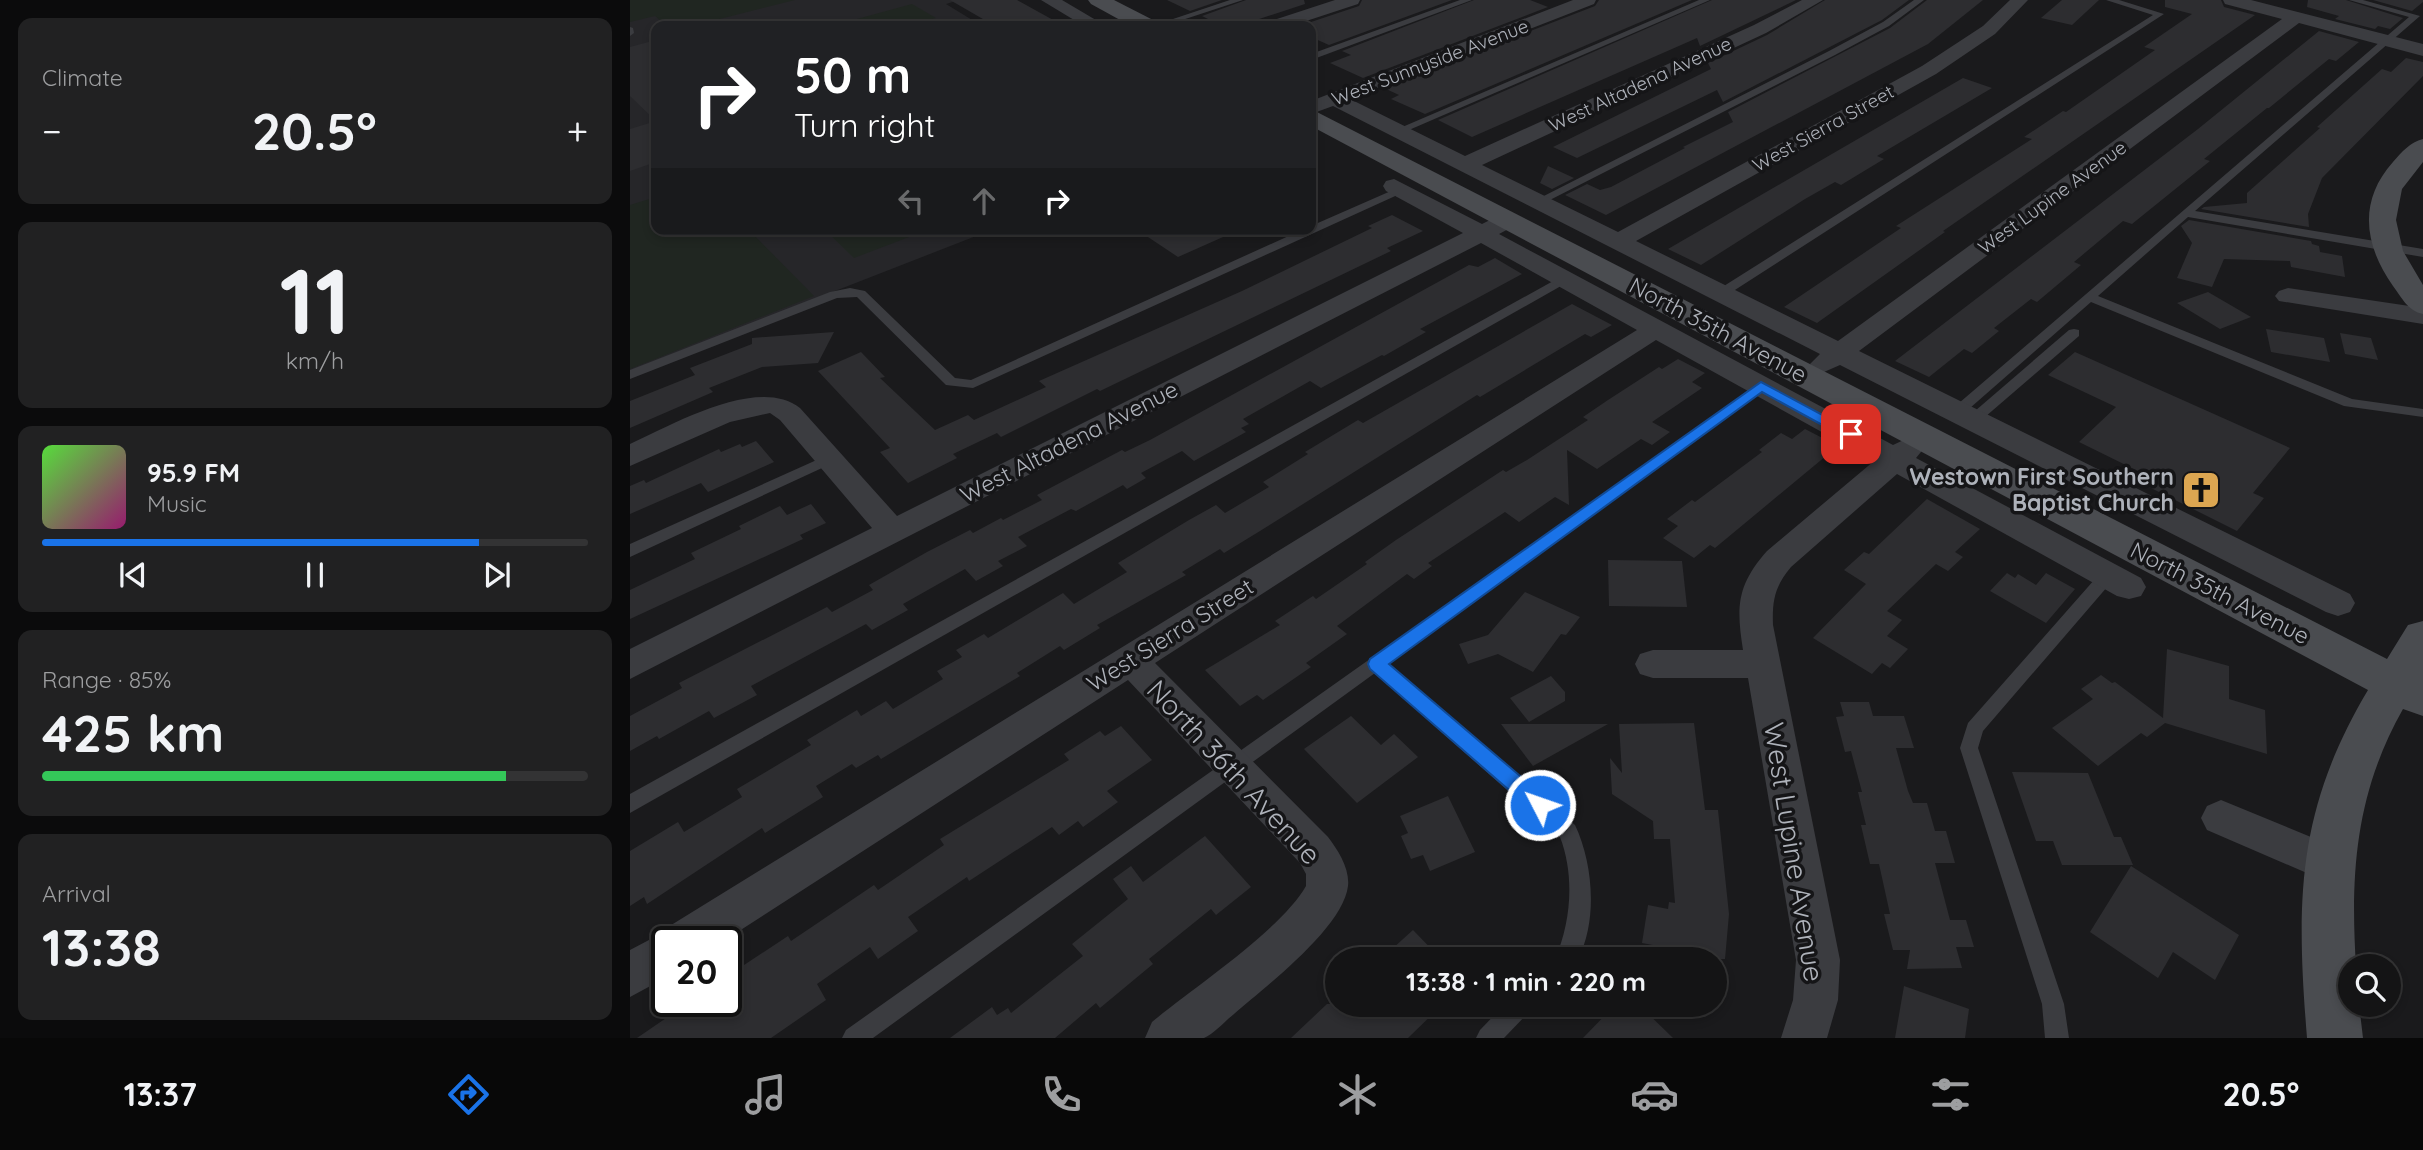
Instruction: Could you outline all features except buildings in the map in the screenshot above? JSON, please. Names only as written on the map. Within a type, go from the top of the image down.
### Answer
[{"type":"main road","points":[[1109,2],[1139,21]]},
{"type":"main road","name":"North 35th Avenue","points":[[1316,119],[1494,227],[1807,377],[1909,448],[2409,691]]},
{"type":"main road","points":[[2423,147],[2388,188],[2381,213],[2387,248],[2423,305]]},
{"type":"main road","points":[[2335,1038],[2327,956],[2330,864],[2339,807],[2349,773],[2375,719],[2409,691],[2423,637]]},
{"type":"street","points":[[1049,0],[1088,21]]},
{"type":"street","points":[[1289,21],[1352,0]]},
{"type":"street","name":"West Sunnyside Avenue","points":[[1322,103],[1588,0]]},
{"type":"street","name":"West Altadena Avenue","points":[[1464,164],[1769,24],[1815,0]]},
{"type":"street","name":"West Sierra Street","points":[[1617,242],[1929,70],[1989,30],[2020,0]]},
{"type":"street","points":[[2231,0],[2423,50]]},
{"type":"street","name":"West Lupine Avenue","points":[[1807,377],[2296,17]]},
{"type":"street","name":"North 35th Avenue","points":[[1322,103],[1398,131],[2338,603]]},
{"type":"street","name":"North 35th Avenue","points":[[1397,188],[1494,227],[1564,279],[1761,386],[1909,448],[2119,581]]},
{"type":"street","name":"West Altadena Avenue","points":[[630,665],[1494,227]]},
{"type":"street","points":[[2288,296],[2423,316]]},
{"type":"street","name":"West Sierra Street","points":[[708,926],[1656,329]]},
{"type":"street","points":[[630,456],[740,409],[777,405],[790,414],[893,532]]},
{"type":"street","name":"West Lupine Avenue","points":[[1804,1038],[1816,1001],[1818,960],[1763,664],[1755,607],[1758,589],[1779,559],[1909,448]]},
{"type":"street","name":"North 36th Avenue","points":[[1130,660],[1314,850],[1327,874],[1326,889],[1320,903],[1296,930],[1168,1038]]},
{"type":"street","points":[[1653,664],[1763,664]]},
{"type":"street","points":[[2221,818],[2330,864]]},
{"type":"street","points":[[630,975],[651,962]]},
{"type":"lane","points":[[1172,21],[1239,0]]},
{"type":"lane","points":[[1316,55],[1468,0]]},
{"type":"lane","points":[[1398,131],[1706,0]]},
{"type":"lane","points":[[1538,202],[1832,53],[1886,24],[1920,0]]},
{"type":"lane","points":[[1720,294],[2160,14],[2110,0]]},
{"type":"lane","points":[[1965,416],[2090,297],[2416,16],[2353,0]]},
{"type":"lane","points":[[1316,225],[1397,188]]},
{"type":"lane","points":[[2185,213],[2423,253]]},
{"type":"lane","points":[[630,375],[834,295],[850,292],[861,294],[951,382],[973,384],[1295,235]]},
{"type":"lane","points":[[630,804],[1564,279]]},
{"type":"lane","points":[[2090,297],[2349,403],[2423,413]]},
{"type":"lane","points":[[1965,416],[2074,332]]},
{"type":"lane","points":[[853,1038],[1761,386]]},
{"type":"lane","points":[[630,551],[830,459]]},
{"type":"lane","points":[[2057,1038],[2053,1004],[1969,748],[1975,728],[1981,720],[2119,581]]},
{"type":"lane","points":[[1377,664],[1568,831],[1576,856],[1578,928],[1573,947]]},
{"type":"lane","points":[[1488,1038],[1508,1017]]},
{"type":"shaded area","points":[[630,0],[959,0],[946,4],[974,21],[651,21],[651,235],[979,235],[630,371]]},
{"type":"shaded area","points":[[630,0],[795,0],[712,21],[661,21],[655,16],[630,22]]},
{"type":"shaded area","points":[[912,4],[936,18],[923,21],[857,19]]},
{"type":"shaded area","points":[[651,199],[651,235],[754,235],[814,296],[630,369],[630,205]]},
{"type":"shaded area","points":[[830,235],[914,235],[854,258]]},
{"type":"place","name":"Westown First Southern Baptist Church","points":[[2201,490]]},
{"type":"route","points":[[1540,805],[1377,664],[1761,386],[1851,434]]}]
